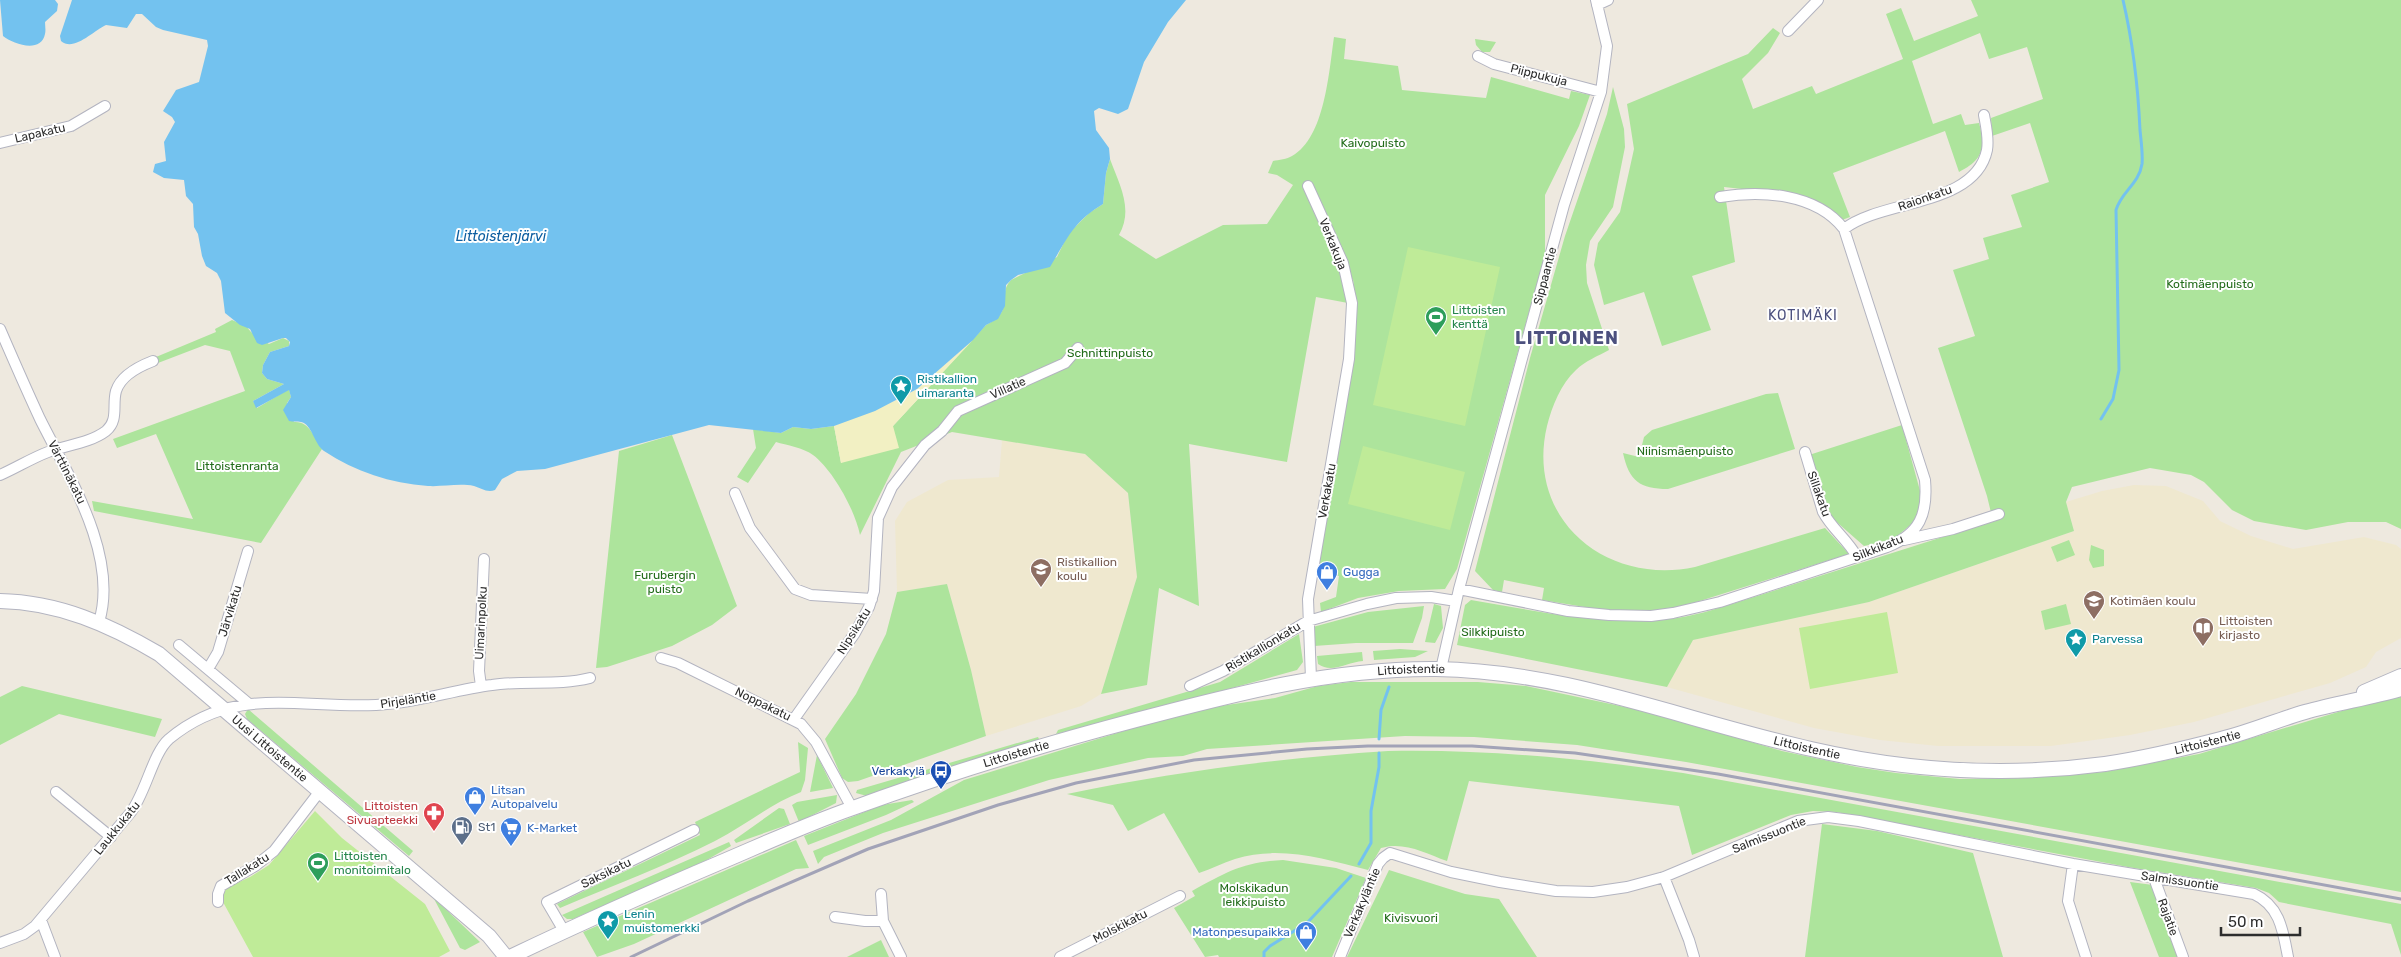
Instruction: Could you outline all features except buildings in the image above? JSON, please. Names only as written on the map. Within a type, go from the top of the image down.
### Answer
[{"type":"street","points":[[1597,2],[1608,0]]},
{"type":"street","points":[[1788,31],[1818,0]]},
{"type":"street","name":"Sippaantie","points":[[1441,669],[1459,589],[1564,205],[1601,92],[1607,46],[1597,2]]},
{"type":"street","name":"Piippukuja","points":[[1478,56],[1494,64],[1601,92]]},
{"type":"street","name":"Lapakatu","points":[[0,143],[71,126],[105,106]]},
{"type":"street","name":"Raionkatu","points":[[1844,229],[1864,217],[1935,196],[1966,181],[1980,165],[1987,148],[1984,115]]},
{"type":"street","name":"Verkakuja","points":[[1308,186],[1343,262],[1352,303]]},
{"type":"street","name":"Silkkikatu","points":[[1459,589],[1568,611],[1619,616],[1651,616],[1720,602],[1857,557],[1903,540],[1915,529],[1922,516],[1926,498],[1925,480],[1844,229],[1833,216],[1804,201],[1759,195],[1720,197]]},
{"type":"street","name":"Verkakatu","points":[[1311,679],[1308,599],[1350,359],[1352,303]]},
{"type":"street","name":"Värttinäkatu","points":[[0,328],[28,394],[83,501],[98,550],[105,595],[99,622]]},
{"type":"street","name":"Villatie","points":[[902,477],[925,445],[942,431],[958,411],[1065,363],[1078,348]]},
{"type":"street","points":[[0,475],[105,431],[113,422],[116,392],[121,382],[135,370],[154,360]]},
{"type":"street","name":"Sillakatu","points":[[1805,452],[1823,512],[1847,540],[1857,557]]},
{"type":"street","name":"Nipsikatu","points":[[794,719],[861,624],[872,599],[878,518],[892,487],[902,477]]},
{"type":"street","points":[[735,493],[750,528],[795,589],[811,595],[872,599]]},
{"type":"street","points":[[1903,540],[1953,529],[2000,514]]},
{"type":"street","name":"Järvikatu","points":[[208,669],[218,652],[248,551]]},
{"type":"street","name":"Uimarinpolku","points":[[481,686],[479,671],[484,559]]},
{"type":"street","name":"Ristikallionkatu","points":[[1190,686],[1224,671],[1308,620],[1396,598],[1431,597],[1456,601]]},
{"type":"street","name":"Uusi Littoistentie","points":[[0,601],[68,611],[99,622],[159,654],[225,708],[489,936],[508,957]]},
{"type":"street","points":[[179,645],[248,703]]},
{"type":"street","name":"Noppakatu","points":[[661,658],[678,663],[794,719],[807,729],[852,808]]},
{"type":"street","name":"Littoistentie","points":[[508,957],[564,931],[852,808],[1051,742],[1226,696],[1311,679],[1365,672],[1441,669],[1524,678],[1596,690],[1814,750],[1892,764],[1954,770],[2062,768],[2127,760],[2228,738],[2343,701],[2401,676]]},
{"type":"street","name":"Pirjeläntie","points":[[225,708],[248,703],[378,705],[416,701],[481,686],[507,683],[575,681],[590,678]]},
{"type":"street","name":"Littoistentie","points":[[2343,701],[2401,689]]},
{"type":"street","name":"Laukkukatu","points":[[0,943],[24,934],[41,920],[111,837],[140,800],[164,744],[225,708]]},
{"type":"street","name":"Tallakatu","points":[[218,902],[219,889],[223,883],[255,866],[274,851],[320,791]]},
{"type":"street","points":[[56,792],[111,837]]},
{"type":"street","name":"Salmissuontie","points":[[1390,853],[1475,878],[1556,891],[1610,890],[1664,877],[1798,820],[1818,818],[1859,821],[2073,864],[2154,878],[2243,890],[2263,898],[2276,912],[2283,932],[2288,957]]},
{"type":"street","name":"Saksikatu","points":[[564,931],[547,902],[694,830]]},
{"type":"street","name":"Verkakyläntie","points":[[1340,957],[1378,864],[1390,853]]},
{"type":"street","points":[[2073,864],[2068,902],[2086,957]]},
{"type":"street","points":[[1664,877],[1690,940],[1694,957]]},
{"type":"street","name":"Rajatie","points":[[2154,878],[2183,957]]},
{"type":"street","points":[[881,894],[883,921],[901,957]]},
{"type":"street","name":"Molskikatu","points":[[1060,957],[1180,896]]},
{"type":"street","points":[[835,917],[883,921]]},
{"type":"street","points":[[41,920],[55,957]]},
{"type":"shaded area","name":"Ristikallion koulu","points":[[1002,440],[1085,454],[1128,493],[1137,577],[1101,694],[1081,706],[986,736],[971,670],[947,584],[897,592],[895,521],[907,502],[948,480],[999,477]]},
{"type":"shaded area","name":"Kotimäen koulu","points":[[2134,485],[2166,486],[2203,501],[2220,521],[2251,536],[2293,549],[2364,537],[2396,545],[2401,549],[2401,638],[2376,652],[2366,667],[2330,683],[2194,722],[2130,735],[2051,746],[1938,746],[1880,740],[1814,728],[1667,687],[1692,640],[1869,602],[2074,531],[2066,502],[2102,491]]},
{"type":"green space","name":"Kotimäenpuisto","points":[[1971,0],[2401,0],[2401,529],[2386,522],[2348,522],[2306,530],[2254,521],[2232,510],[2204,482],[2191,475],[2150,468],[2072,487],[2066,502],[2074,531],[1869,602],[1693,640],[1667,687],[1457,645],[1465,605],[1471,600],[1545,613],[1594,619],[1644,621],[1677,618],[1695,615],[1993,521],[1987,496],[1938,348],[1975,336],[1953,270],[1989,259],[1983,238],[2022,227],[2011,195],[2049,182],[2030,123],[1992,136],[1991,118],[2043,99],[2027,47],[1989,59],[1980,33],[1912,61],[1933,124],[1961,114],[1965,125],[1979,123],[1982,140],[1981,152],[1973,163],[1959,172],[1945,131],[1833,173],[1850,217],[1842,220],[1828,208],[1805,196],[1724,187],[1735,262],[1692,276],[1711,330],[1662,346],[1644,292],[1604,305],[1594,265],[1598,243],[1620,212],[1634,149],[1627,104],[1748,54],[1773,28],[1780,33],[1768,53],[1742,79],[1753,109],[1812,86],[1816,94],[1903,59],[1886,14],[1901,8],[1914,41],[1978,16]]},
{"type":"green space","points":[[1334,37],[1346,39],[1344,59],[1398,66],[1402,90],[1486,98],[1491,77],[1569,99],[1571,91],[1590,95],[1579,126],[1545,195],[1545,255],[1457,569],[1445,589],[1399,591],[1358,598],[1321,612],[1320,603],[1336,597],[1339,576],[1316,573],[1356,304],[1353,279],[1345,282],[1348,303],[1316,297],[1287,462],[1189,444],[1199,606],[1159,588],[1147,685],[1101,694],[1137,577],[1128,493],[1085,454],[952,432],[901,452],[860,535],[848,503],[835,480],[821,462],[805,450],[776,442],[748,483],[737,477],[756,448],[753,429],[781,433],[793,427],[811,429],[834,426],[841,463],[893,426],[986,325],[1000,314],[1003,308],[1005,292],[1011,280],[1057,257],[1068,234],[1089,213],[1103,204],[1106,173],[1110,159],[1124,197],[1125,216],[1119,235],[1156,259],[1223,225],[1267,224],[1293,185],[1277,175],[1268,173],[1273,161],[1292,156],[1303,147],[1312,135],[1324,103]]},
{"type":"green space","points":[[1475,39],[1496,42],[1490,52],[1482,52],[1476,45]]},
{"type":"green space","points":[[1613,87],[1624,129],[1625,147],[1613,207],[1590,241],[1586,265],[1587,283],[1609,350],[1583,364],[1576,370],[1566,382],[1554,403],[1549,418],[1543,460],[1548,490],[1561,516],[1579,538],[1603,555],[1631,566],[1662,570],[1695,567],[1825,528],[1849,554],[1668,611],[1609,611],[1542,600],[1544,588],[1504,580],[1502,592],[1493,590],[1475,571],[1530,358],[1565,236],[1607,114]]},
{"type":"green space","name":"Littoisten kenttä","points":[[1408,247],[1500,267],[1465,426],[1373,405]]},
{"type":"green space","name":"Littoistenranta","points":[[232,320],[246,326],[251,332],[269,344],[283,338],[289,341],[289,346],[270,352],[263,365],[262,373],[267,379],[284,384],[253,401],[257,408],[289,389],[291,397],[287,403],[294,422],[299,422],[308,427],[322,449],[261,543],[94,511],[92,501],[193,519],[156,434],[117,448],[113,439],[245,391],[230,351],[205,345],[158,363],[156,357],[216,332],[215,329]]},
{"type":"green space","name":"Niinismäenpuisto","points":[[1778,393],[1795,449],[1668,489],[1658,489],[1643,485],[1632,477],[1623,453],[1639,457],[1644,437],[1652,430],[1766,394]]},
{"type":"green space","points":[[1902,425],[1922,498],[1916,520],[1894,539],[1864,546],[1832,518],[1809,455]]},
{"type":"green space","name":"Furubergin puisto","points":[[672,435],[737,606],[712,625],[672,646],[607,667],[596,668],[619,451]]},
{"type":"green space","points":[[1363,446],[1465,472],[1450,530],[1348,504]]},
{"type":"green space","points":[[2069,540],[2075,555],[2057,562],[2051,547]]},
{"type":"green space","points":[[2091,545],[2104,550],[2104,566],[2093,568],[2089,560]]},
{"type":"green space","points":[[947,584],[971,670],[986,736],[858,781],[848,782],[842,778],[825,739],[856,694],[886,634],[897,592]]},
{"type":"green space","points":[[1434,604],[1441,606],[1443,628],[1435,643],[1425,642]]},
{"type":"green space","points":[[2066,604],[2071,624],[2045,630],[2041,611]]},
{"type":"green space","points":[[1424,606],[1422,618],[1413,643],[1356,643],[1314,646],[1313,627],[1368,612]]},
{"type":"green space","points":[[1887,612],[1898,673],[1810,689],[1799,628]]},
{"type":"green space","points":[[1299,634],[1303,662],[1297,670],[1138,714],[1056,734],[1058,730],[1220,682]]},
{"type":"green space","points":[[1400,649],[1428,651],[1415,657],[1374,660],[1373,651]]},
{"type":"green space","points":[[1362,652],[1363,661],[1334,668],[1323,667],[1318,664],[1317,656]]},
{"type":"green space","points":[[1351,682],[1478,682],[1526,686],[1658,714],[1782,751],[1857,767],[1960,779],[2028,778],[2103,772],[2199,754],[2401,693],[2401,892],[1686,762],[1577,745],[1474,737],[1405,736],[1207,749],[1183,756],[1148,758],[1049,780],[883,833],[824,857],[818,864],[813,851],[891,820],[964,780],[1192,710],[1275,698],[1318,686]]},
{"type":"green space","points":[[22,686],[162,719],[155,737],[59,714],[0,745],[0,697]]},
{"type":"green space","points":[[248,709],[413,851],[409,856],[247,719],[245,714]]},
{"type":"green space","points":[[1038,737],[1039,739],[1034,744],[867,796],[856,793],[857,790]]},
{"type":"green space","points":[[798,742],[808,748],[805,780],[801,792],[696,850],[560,908],[557,904],[700,835],[695,822],[800,772]]},
{"type":"green space","points":[[1388,751],[1499,753],[1610,763],[1683,773],[2401,904],[2401,955],[2391,924],[2279,902],[2269,893],[2256,888],[2128,867],[1836,812],[1813,811],[1791,815],[1692,855],[1679,806],[1469,781],[1447,861],[1414,849],[1390,846],[1381,848],[1368,870],[1302,855],[1269,853],[1235,859],[1199,873],[1164,813],[1128,831],[1113,805],[1067,794],[1146,779],[1227,767]]},
{"type":"green space","points":[[817,755],[833,788],[810,792]]},
{"type":"green space","points":[[837,795],[836,803],[799,822],[792,805],[797,802]]},
{"type":"green space","points":[[912,800],[914,802],[886,815],[808,845],[804,836],[882,805]]},
{"type":"green space","points":[[779,808],[784,809],[790,824],[736,843],[734,840]]},
{"type":"green space","name":"Littoisten monitoimitalo","points":[[315,811],[342,838],[425,904],[450,951],[439,957],[253,957],[223,902],[224,889],[250,877],[269,865]]},
{"type":"green space","points":[[1822,824],[1877,831],[1973,853],[2003,957],[1805,957]]},
{"type":"green space","points":[[796,840],[809,868],[796,869],[634,944],[597,957],[583,932]]},
{"type":"green space","points":[[729,842],[731,846],[705,861],[573,919],[567,919],[562,915]]},
{"type":"green space","name":"Molskikadun leikkipuisto","points":[[1283,860],[1336,868],[1366,878],[1332,957],[1219,957],[1218,955],[1205,957],[1174,908],[1195,896],[1192,891],[1226,873],[1257,863]]},
{"type":"green space","name":"Kivisvuori","points":[[1389,870],[1465,894],[1499,899],[1537,957],[1347,957]]},
{"type":"green space","points":[[2130,882],[2153,885],[2180,957],[2159,957]]},
{"type":"green space","points":[[433,897],[480,942],[465,950],[460,948]]},
{"type":"green space","points":[[881,940],[889,957],[847,957]]},
{"type":"sand","name":"Ristikallion uimaranta","points":[[973,340],[893,426],[899,448],[841,463],[834,426],[902,398],[917,389]]},
{"type":"water","points":[[0,0],[55,0],[58,4],[57,11],[45,22],[45,32],[38,44],[26,46],[13,42],[3,36]]},
{"type":"water","name":"Littoistenjärvi","points":[[72,0],[1186,0],[1168,22],[1144,62],[1128,109],[1118,114],[1099,108],[1094,111],[1096,130],[1109,148],[1110,159],[1106,173],[1103,204],[1084,217],[1078,224],[1050,267],[1018,275],[1011,280],[1006,285],[1005,306],[998,319],[986,325],[973,340],[917,389],[875,411],[834,426],[811,429],[793,427],[781,433],[709,425],[545,469],[517,471],[502,479],[495,490],[489,491],[468,485],[428,486],[400,482],[361,471],[348,465],[324,451],[308,426],[300,422],[289,421],[283,410],[291,397],[289,390],[256,408],[253,401],[284,384],[267,379],[262,373],[263,365],[270,352],[289,346],[290,342],[283,338],[262,345],[257,343],[250,329],[240,325],[225,313],[221,281],[217,273],[206,266],[202,256],[198,234],[194,227],[193,204],[186,196],[184,180],[164,178],[153,172],[155,164],[166,161],[164,142],[175,122],[172,117],[163,111],[176,90],[199,82],[208,46],[207,40],[163,30],[156,27],[142,14],[136,14],[127,28],[106,25],[78,42],[66,44],[61,41],[60,36]]},
{"type":"waterway","points":[[2101,419],[2113,399],[2119,370],[2116,210],[2118,204],[2134,183],[2142,164],[2138,97],[2130,32],[2123,0]]},
{"type":"waterway","points":[[1379,739],[1381,710],[1389,687]]},
{"type":"waterway","points":[[1359,864],[1371,843],[1371,811],[1379,767],[1379,753]]},
{"type":"waterway","points":[[1264,957],[1264,952],[1270,946],[1307,923],[1351,876]]},
{"type":"railway","points":[[631,957],[748,901],[868,849],[998,805],[1076,783],[1194,760],[1307,749],[1368,746],[1472,746],[1575,753],[1718,774],[2401,899]]},
{"type":"place","name":"Littoisten kenttä","points":[[1436,336]]},
{"type":"place","name":"Ristikallion uimaranta","points":[[901,405]]},
{"type":"place","name":"Ristikallion koulu","points":[[1041,588]]},
{"type":"place","name":"Gugga","points":[[1327,591]]},
{"type":"place","name":"Kotimäen koulu","points":[[2094,620]]},
{"type":"place","name":"Littoisten kirjasto","points":[[2203,647]]},
{"type":"place","name":"Parvessa","points":[[2076,658]]},
{"type":"place","name":"Verkakylä","points":[[941,790]]},
{"type":"place","name":"Litsan Autopalvelu","points":[[475,816]]},
{"type":"place","name":"Littoisten Sivuapteekki","points":[[434,832]]},
{"type":"place","name":"St1","points":[[462,846]]},
{"type":"place","name":"K-Market","points":[[511,847]]},
{"type":"place","name":"Littoisten monitoimitalo","points":[[318,882]]},
{"type":"place","name":"Lenin muistomerkki","points":[[608,940]]},
{"type":"place","name":"Matonpesupaikka","points":[[1306,951]]},
{"type":"district","name":"KOTIMÄKI","points":[[1803,315]]},
{"type":"district","name":"LITTOINEN","points":[[1567,338]]},
{"type":"park label","name":"Kaivopuisto","points":[[1373,143]]},
{"type":"park label","name":"Schnittinpuisto","points":[[1110,353]]},
{"type":"park label","name":"Silkkipuisto","points":[[1493,632]]}]
